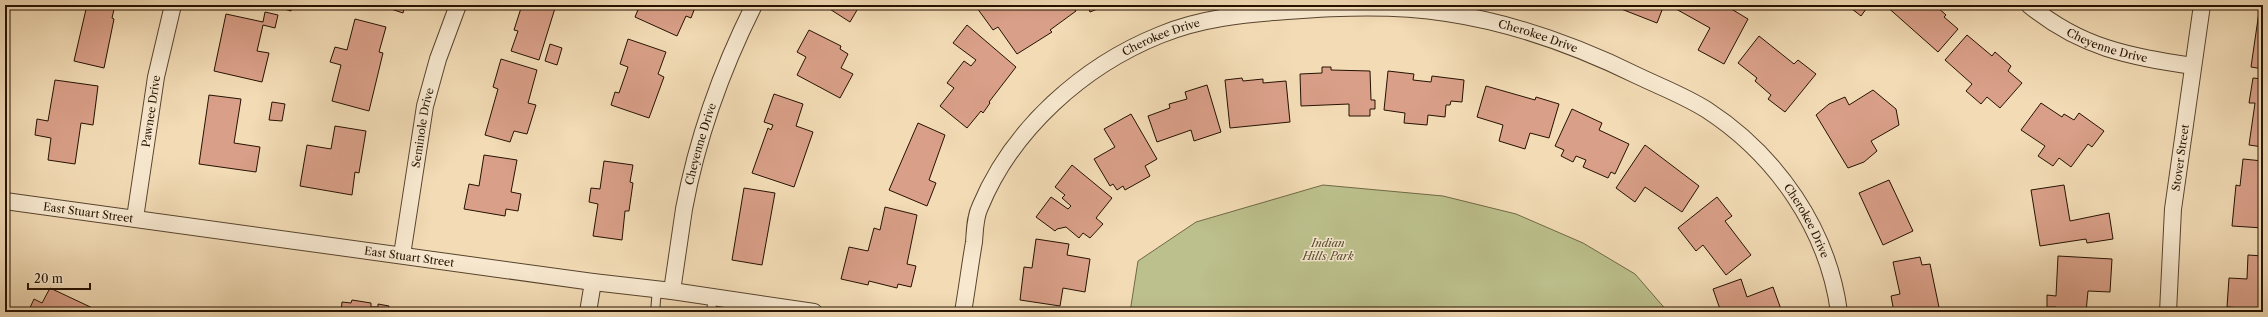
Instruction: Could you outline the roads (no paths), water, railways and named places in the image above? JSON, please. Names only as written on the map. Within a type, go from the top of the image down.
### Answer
[{"type":"street","name":"Pawnee Drive","points":[[135,218],[156,77],[173,5]]},
{"type":"street","name":"Seminole Drive","points":[[402,255],[424,106],[438,59],[458,5]]},
{"type":"street","name":"Cheyenne Drive","points":[[672,291],[684,208],[699,146],[719,85],[754,5]]},
{"type":"street","name":"Cheyenne Drive","points":[[2029,5],[2056,26],[2104,49],[2131,56],[2193,66]]},
{"type":"street","name":"Stover Street","points":[[2168,312],[2173,210],[2202,5]]},
{"type":"street","name":"Cherokee Drive","points":[[963,312],[978,209],[998,172],[1021,138],[1052,104],[1084,77],[1123,52],[1167,33],[1193,24],[1233,15],[1346,6],[1447,9],[1544,36],[1594,54],[1704,108],[1729,126],[1756,150],[1784,181],[1798,202],[1813,229],[1829,267],[1839,312]]},
{"type":"street","name":"East Stuart Street","points":[[5,201],[593,282],[672,291],[712,304],[814,312]]},
{"type":"street","points":[[588,312],[593,282]]},
{"type":"lane","points":[[655,312],[657,289]]},
{"type":"park label","name":"Indian Hills Park","points":[[1328,249]]}]
